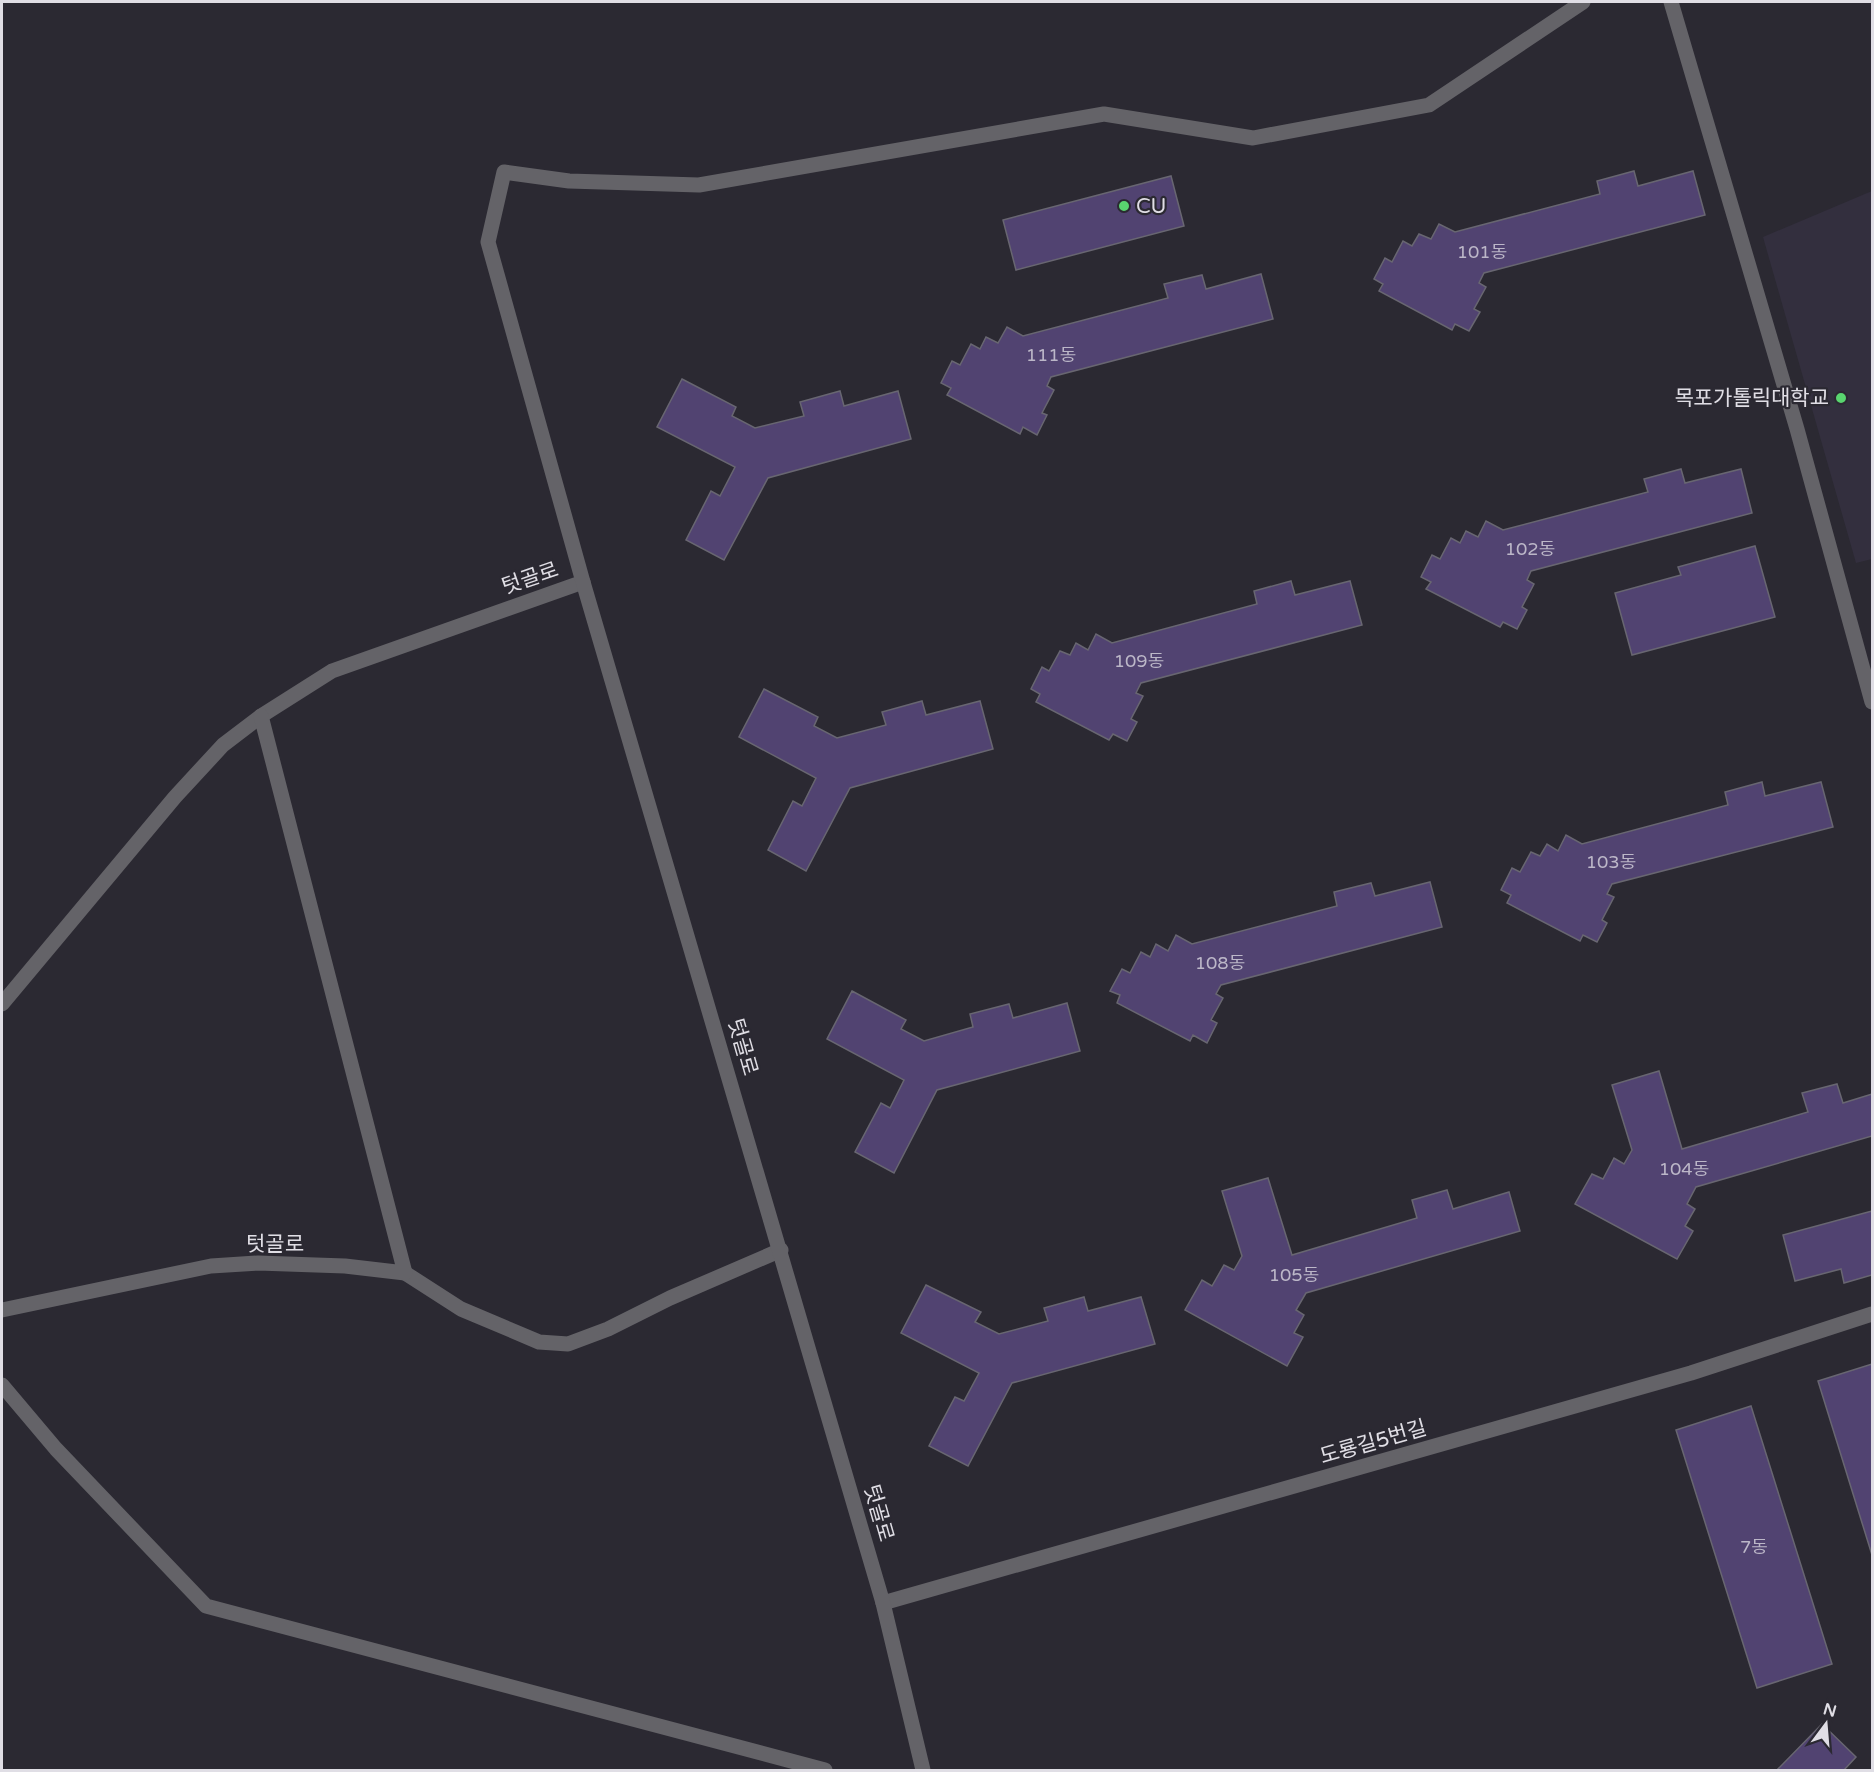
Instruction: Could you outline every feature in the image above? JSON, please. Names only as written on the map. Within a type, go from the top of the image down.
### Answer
[{"type":"street","points":[[584,582],[488,242],[504,172],[569,181],[699,185],[1104,114],[1253,138],[1429,105],[1583,2]]},
{"type":"street","points":[[1671,2],[1797,429],[1872,702]]},
{"type":"street","name":"텃골로","points":[[2,1004],[175,797],[223,745],[261,716],[332,671],[584,582],[883,1604],[923,1770]]},
{"type":"street","points":[[261,716],[405,1273],[461,1309],[539,1342],[568,1344],[608,1329],[670,1298],[781,1250]]},
{"type":"street","name":"텃골로","points":[[2,1310],[211,1266],[258,1263],[345,1266],[405,1273]]},
{"type":"street","name":"도룡길5번길","points":[[883,1604],[1690,1373],[1872,1314]]},
{"type":"street","points":[[2,1385],[56,1449],[206,1606],[825,1770]]},
{"type":"shaded area","name":"목포가톨릭대학교","points":[[1872,191],[1872,559],[1856,563],[1763,237]]},
{"type":"building","points":[[1634,171],[1638,186],[1693,171],[1705,215],[1484,273],[1479,283],[1486,287],[1474,309],[1480,312],[1469,331],[1455,324],[1452,330],[1379,291],[1383,284],[1374,279],[1385,258],[1392,262],[1403,241],[1412,246],[1419,234],[1431,239],[1439,224],[1455,232],[1600,194],[1597,181]]},
{"type":"building","points":[[1171,176],[1184,226],[1016,270],[1003,220]]},
{"type":"building","points":[[1261,274],[1273,319],[1051,377],[1047,386],[1054,390],[1042,413],[1047,415],[1037,435],[1023,427],[1020,434],[947,395],[951,388],[941,383],[952,361],[960,365],[971,344],[980,349],[986,337],[998,343],[1007,327],[1023,336],[1168,298],[1164,284],[1202,275],[1206,289]]},
{"type":"building","points":[[682,379],[736,407],[732,416],[755,428],[804,416],[800,402],[840,391],[844,406],[898,391],[911,439],[768,478],[724,560],[686,540],[711,491],[720,496],[735,467],[657,427]]},
{"type":"building","points":[[1681,469],[1685,483],[1741,469],[1752,513],[1531,571],[1527,580],[1534,584],[1522,607],[1527,610],[1517,629],[1503,622],[1500,627],[1426,589],[1431,582],[1421,577],[1432,555],[1440,559],[1451,538],[1460,543],[1466,531],[1478,537],[1486,521],[1503,530],[1648,492],[1644,479]]},
{"type":"building","points":[[1755,546],[1775,617],[1632,655],[1615,593],[1681,575],[1678,567]]},
{"type":"building","points":[[1291,581],[1295,595],[1350,581],[1362,625],[1141,683],[1136,693],[1143,696],[1131,719],[1137,722],[1127,741],[1113,734],[1109,740],[1036,702],[1040,694],[1031,689],[1042,667],[1049,671],[1060,651],[1070,655],[1076,643],[1088,650],[1096,634],[1112,643],[1257,604],[1254,591]]},
{"type":"building","points":[[764,689],[818,717],[814,726],[837,738],[886,725],[882,712],[922,701],[926,715],[980,701],[993,749],[850,788],[806,871],[768,850],[793,801],[802,806],[816,778],[739,737]]},
{"type":"building","points":[[1762,782],[1765,796],[1821,782],[1833,827],[1612,884],[1607,894],[1614,897],[1602,920],[1607,923],[1597,942],[1583,935],[1580,941],[1507,903],[1511,895],[1501,890],[1512,868],[1520,872],[1531,852],[1540,856],[1547,844],[1558,851],[1566,835],[1582,844],[1728,805],[1725,792]]},
{"type":"building","points":[[1430,882],[1442,927],[1221,985],[1216,994],[1223,998],[1211,1020],[1217,1023],[1207,1043],[1193,1035],[1190,1041],[1117,1003],[1120,995],[1110,991],[1122,969],[1130,973],[1141,952],[1150,957],[1156,944],[1168,951],[1176,935],[1192,944],[1337,906],[1334,892],[1371,883],[1375,896]]},
{"type":"building","points":[[852,991],[906,1020],[901,1029],[924,1041],[973,1027],[970,1014],[1009,1004],[1013,1018],[1067,1003],[1080,1051],[937,1090],[894,1173],[855,1152],[881,1103],[890,1108],[904,1080],[827,1039]]},
{"type":"building","points":[[1659,1071],[1682,1149],[1808,1112],[1802,1093],[1837,1084],[1843,1103],[1872,1094],[1872,1136],[1696,1187],[1687,1204],[1695,1209],[1685,1226],[1693,1231],[1677,1259],[1575,1204],[1592,1174],[1603,1179],[1614,1158],[1624,1164],[1632,1150],[1612,1085]]},
{"type":"building","points":[[1268,1178],[1292,1255],[1417,1218],[1412,1200],[1447,1190],[1453,1209],[1509,1192],[1520,1231],[1306,1293],[1296,1310],[1304,1315],[1294,1333],[1303,1337],[1287,1366],[1185,1310],[1202,1280],[1212,1286],[1224,1265],[1234,1270],[1242,1256],[1222,1191]]},
{"type":"building","points":[[1872,1211],[1872,1275],[1844,1283],[1841,1269],[1795,1281],[1783,1235]]},
{"type":"building","points":[[926,1285],[981,1312],[975,1322],[999,1334],[1048,1321],[1044,1308],[1084,1297],[1088,1311],[1141,1297],[1155,1344],[1012,1383],[968,1466],[929,1446],[955,1397],[964,1401],[979,1373],[901,1333]]},
{"type":"building","points":[[1872,1364],[1872,1555],[1818,1381]]},
{"type":"building","points":[[1751,1406],[1832,1664],[1757,1688],[1676,1430]]},
{"type":"building","points":[[1822,1724],[1856,1757],[1844,1770],[1777,1770]]},
{"type":"place","name":"CU","points":[[1124,206]]},
{"type":"place","name":"목포가톨릭대학교","points":[[1841,398]]}]
